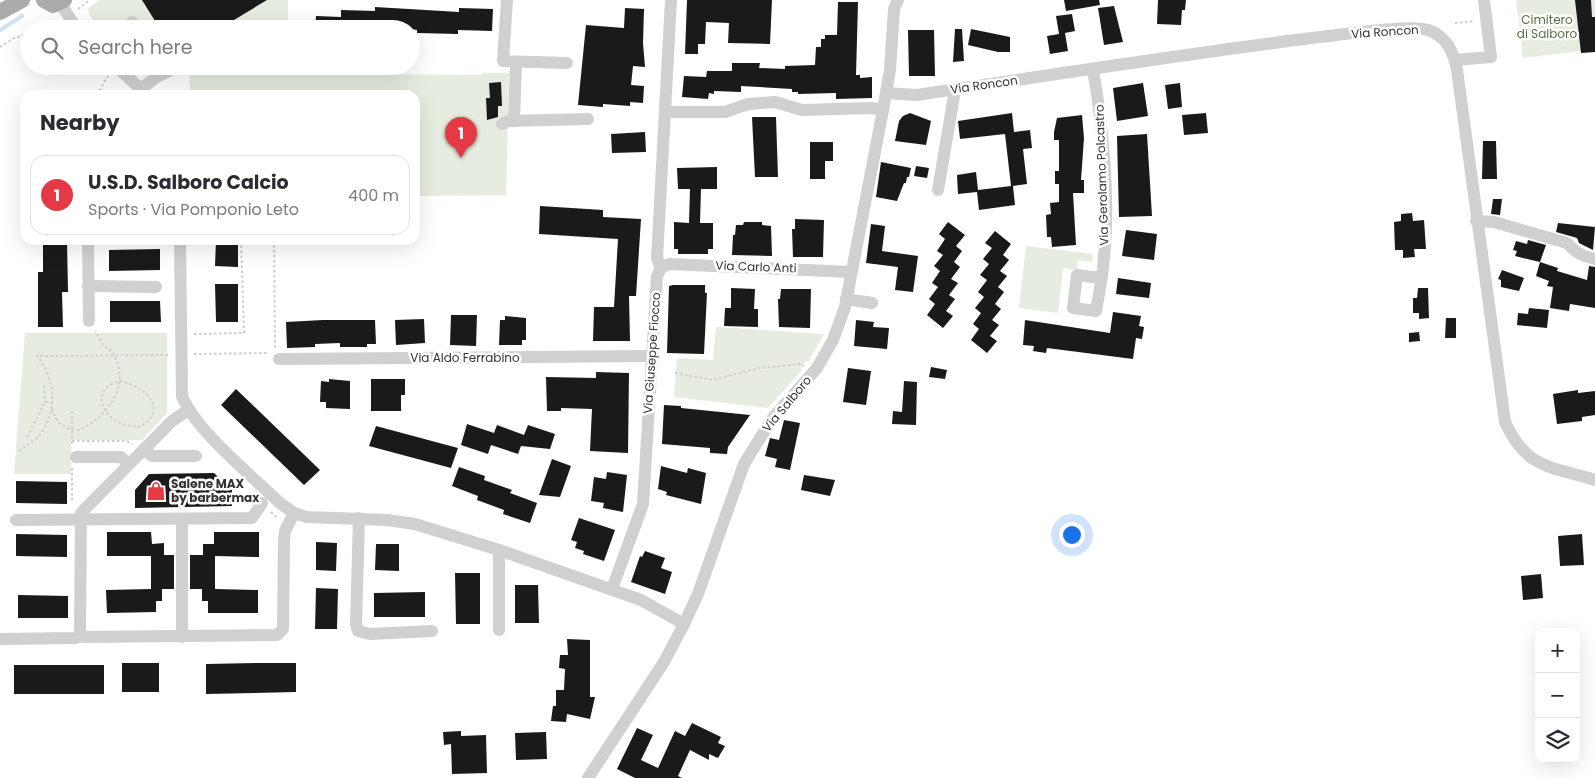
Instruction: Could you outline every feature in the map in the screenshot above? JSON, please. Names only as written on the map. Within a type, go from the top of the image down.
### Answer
[{"type":"main road","points":[[0,12],[22,0]]},
{"type":"main road","points":[[44,0],[53,5],[62,2]]},
{"type":"street","points":[[507,0],[503,61],[567,64]]},
{"type":"street","name":"Via Giuseppe Fiocco","points":[[612,589],[643,504],[657,276],[661,268],[657,258],[671,0]]},
{"type":"street","points":[[1455,60],[1491,57],[1484,0]]},
{"type":"street","points":[[62,2],[72,20]]},
{"type":"street","name":"Via Salboro","points":[[588,778],[664,662],[684,624],[698,594],[744,464],[772,419],[817,368],[834,340],[852,272],[883,110],[894,3]]},
{"type":"street","name":"Via Roncon","points":[[886,92],[908,96],[1232,48],[1411,28],[1426,29],[1444,39],[1455,60],[1505,422],[1524,452],[1537,462],[1595,480]]},
{"type":"street","points":[[516,62],[508,122],[588,119]]},
{"type":"street","name":"Via Gerolamo Polcastro","points":[[1093,69],[1102,116],[1106,224],[1101,278],[1096,311],[1073,308],[1077,275],[1101,278]]},
{"type":"street","points":[[120,75],[141,90]]},
{"type":"street","points":[[146,90],[164,75]]},
{"type":"street","points":[[938,190],[955,90]]},
{"type":"street","points":[[665,112],[725,112],[748,104],[775,102],[802,110],[871,108],[883,110]]},
{"type":"street","points":[[1476,222],[1494,222],[1567,243],[1579,254],[1595,258]]},
{"type":"street","points":[[88,245],[89,321]]},
{"type":"street","points":[[180,245],[181,334],[176,355],[182,396],[188,410],[200,425],[280,503],[291,518]]},
{"type":"street","name":"Via Carlo Anti","points":[[661,268],[670,264],[852,272]]},
{"type":"street","points":[[88,286],[156,286]]},
{"type":"street","points":[[846,299],[872,303]]},
{"type":"street","name":"Via Aldo Ferrabino","points":[[277,356],[651,356]]},
{"type":"street","points":[[82,636],[76,521],[81,513],[128,464],[140,448],[188,410]]},
{"type":"street","points":[[140,448],[152,456],[196,456]]},
{"type":"street","points":[[74,458],[121,457],[128,464]]},
{"type":"street","points":[[16,520],[76,521],[252,518],[262,503]]},
{"type":"street","points":[[291,518],[359,518],[415,524],[499,550],[612,589],[641,600],[684,624]]},
{"type":"street","points":[[0,639],[76,638],[82,636],[87,638],[272,637],[280,633],[284,622],[284,541],[291,518]]},
{"type":"street","points":[[359,518],[356,624],[358,631],[370,634],[432,631]]},
{"type":"street","points":[[182,519],[182,637]]},
{"type":"street","points":[[499,550],[499,630]]},
{"type":"path","points":[[77,11],[90,0]]},
{"type":"path","points":[[1454,23],[1486,20]]},
{"type":"path","points":[[0,47],[20,36]]},
{"type":"path","points":[[99,90],[108,75]]},
{"type":"path","points":[[181,334],[244,333],[241,245]]},
{"type":"path","points":[[89,321],[103,346],[115,355],[120,381],[114,400],[106,411],[88,425],[72,430],[62,426],[56,419],[52,407],[50,378],[37,356],[115,355],[176,355],[277,356],[274,245]]},
{"type":"path","points":[[674,373],[712,380],[759,368],[803,365]]},
{"type":"path","points":[[120,381],[132,383],[144,390],[152,402],[154,412],[152,417],[140,427],[117,421],[106,411],[101,398],[102,392],[108,384],[120,381]]},
{"type":"path","points":[[27,437],[45,402],[44,386]]},
{"type":"path","points":[[45,402],[52,402]]},
{"type":"path","points":[[19,451],[43,432],[52,407]]},
{"type":"path","points":[[72,411],[76,521]]},
{"type":"path","points":[[72,441],[127,441],[140,448]]},
{"type":"path","points":[[262,503],[275,518],[291,518]]},
{"type":"green space","points":[[100,0],[288,0],[288,20],[93,20],[88,8]]},
{"type":"green space","name":"Cimitero di Salboro","points":[[1516,0],[1595,0],[1595,49],[1523,58]]},
{"type":"green space","points":[[483,73],[509,73],[506,195],[420,196],[420,90],[190,90],[189,75],[482,75]]},
{"type":"green space","points":[[1026,246],[1093,254],[1092,262],[1078,260],[1077,270],[1063,268],[1058,313],[1019,308]]},
{"type":"green space","points":[[716,327],[824,334],[808,362],[806,361],[801,368],[802,370],[768,408],[674,397],[677,358],[713,360]]},
{"type":"green space","points":[[25,333],[167,333],[167,413],[142,440],[71,440],[71,474],[14,474]]},
{"type":"building","points":[[142,0],[267,0],[234,20],[154,20]]},
{"type":"building","points":[[687,0],[772,0],[770,44],[728,43],[729,23],[706,22],[705,44],[698,44],[698,54],[685,54]]},
{"type":"building","points":[[1064,0],[1099,0],[1100,5],[1066,11]]},
{"type":"building","points":[[1158,0],[1186,0],[1185,10],[1182,10],[1181,25],[1157,24]]},
{"type":"building","points":[[1575,0],[1591,0],[1592,17],[1595,17],[1595,52],[1581,53]]},
{"type":"building","points":[[838,2],[858,2],[856,75],[860,75],[860,78],[872,77],[872,98],[836,99],[836,93],[798,94],[798,92],[792,92],[792,89],[741,86],[741,92],[714,91],[714,94],[709,93],[708,99],[682,97],[684,76],[706,77],[707,71],[732,71],[732,63],[760,63],[759,68],[785,69],[785,66],[815,65],[816,47],[821,47],[821,39],[825,39],[825,35],[837,35]]},
{"type":"building","points":[[1114,6],[1123,42],[1104,45],[1098,8]]},
{"type":"building","points":[[375,7],[459,12],[459,8],[493,9],[492,31],[458,30],[458,34],[420,33],[420,20],[316,20],[316,16],[341,17],[341,10],[375,11]]},
{"type":"building","points":[[625,8],[644,9],[643,43],[645,67],[633,66],[631,85],[644,86],[643,103],[630,102],[630,106],[603,104],[603,107],[578,105],[586,25],[624,28]]},
{"type":"building","points":[[1072,14],[1075,31],[1065,33],[1068,51],[1050,54],[1047,36],[1059,34],[1056,16]]},
{"type":"building","points":[[955,29],[962,29],[964,61],[953,62]]},
{"type":"building","points":[[971,29],[1010,37],[1010,52],[998,52],[968,45]]},
{"type":"building","points":[[908,30],[934,30],[935,76],[909,76]]},
{"type":"building","points":[[501,82],[502,106],[498,106],[498,117],[487,120],[486,98],[490,98],[489,83]]},
{"type":"building","points":[[1143,83],[1148,116],[1117,121],[1113,88]]},
{"type":"building","points":[[1180,83],[1182,107],[1168,109],[1165,85]]},
{"type":"building","points":[[910,113],[931,121],[926,145],[895,141],[899,121],[903,116]]},
{"type":"building","points":[[1012,113],[1014,132],[1030,130],[1032,148],[1023,149],[1027,184],[1013,186],[1015,205],[979,210],[977,192],[958,194],[957,175],[976,172],[978,190],[1011,186],[1005,134],[960,139],[958,121]]},
{"type":"building","points":[[1206,113],[1208,133],[1184,135],[1182,115]]},
{"type":"building","points":[[1082,115],[1084,138],[1081,180],[1084,180],[1084,193],[1073,193],[1076,245],[1052,247],[1051,237],[1047,237],[1046,215],[1051,214],[1050,203],[1059,202],[1059,184],[1055,184],[1055,171],[1059,171],[1059,140],[1054,140],[1057,118]]},
{"type":"building","points":[[752,117],[776,117],[778,177],[755,177]]},
{"type":"building","points":[[645,132],[646,152],[612,153],[611,134]]},
{"type":"building","points":[[1147,134],[1152,216],[1119,217],[1117,136]]},
{"type":"building","points":[[1483,141],[1496,141],[1497,179],[1482,179]]},
{"type":"building","points":[[810,142],[833,142],[833,161],[825,161],[825,179],[810,179]]},
{"type":"building","points":[[881,162],[911,168],[909,177],[907,177],[906,183],[904,183],[897,201],[876,197]]},
{"type":"building","points":[[916,166],[929,168],[927,178],[914,176]]},
{"type":"building","points":[[717,167],[717,189],[701,189],[700,223],[713,223],[713,249],[708,249],[708,254],[678,254],[678,249],[674,249],[674,222],[689,223],[690,189],[678,189],[677,168]]},
{"type":"building","points":[[1493,199],[1502,199],[1500,215],[1491,214]]},
{"type":"building","points":[[540,206],[603,210],[603,217],[641,219],[636,296],[629,296],[630,341],[593,341],[594,307],[614,307],[618,239],[539,234]]},
{"type":"building","points":[[1412,213],[1413,221],[1424,220],[1426,249],[1414,249],[1415,257],[1403,258],[1403,250],[1395,250],[1394,222],[1401,221],[1401,214]]},
{"type":"building","points":[[795,219],[824,220],[823,257],[793,257],[792,229],[795,229]]},
{"type":"building","points":[[744,222],[762,222],[762,225],[771,226],[772,256],[732,255],[733,235],[735,235],[736,225],[743,225]]},
{"type":"building","points":[[948,222],[965,235],[956,246],[962,251],[954,262],[960,267],[951,279],[958,283],[949,295],[955,299],[946,311],[953,316],[943,328],[927,315],[935,304],[929,299],[938,287],[932,283],[940,271],[934,266],[943,255],[937,251],[945,239],[939,234]]},
{"type":"building","points":[[1558,223],[1595,227],[1593,250],[1579,243],[1577,238],[1556,232]]},
{"type":"building","points":[[871,224],[885,226],[882,251],[918,256],[913,292],[895,290],[898,267],[866,263]]},
{"type":"building","points":[[1126,230],[1157,234],[1154,260],[1122,256]]},
{"type":"building","points":[[995,231],[1011,244],[1003,255],[1009,260],[1000,271],[1007,276],[998,287],[1004,292],[995,304],[1001,309],[992,320],[999,325],[990,336],[997,341],[987,353],[971,340],[979,329],[973,324],[981,313],[975,308],[984,297],[978,292],[987,280],[980,275],[989,264],[983,259],[992,248],[985,243]]},
{"type":"building","points":[[1528,240],[1546,245],[1540,262],[1515,256],[1517,251],[1513,250],[1516,241],[1527,244]]},
{"type":"building","points":[[43,245],[67,245],[68,292],[62,292],[63,327],[38,327],[38,272],[43,272]]},
{"type":"building","points":[[216,245],[238,245],[238,267],[215,266]]},
{"type":"building","points":[[160,249],[160,270],[109,271],[109,250]]},
{"type":"building","points":[[1540,262],[1558,268],[1557,271],[1587,280],[1589,266],[1595,267],[1595,308],[1570,304],[1569,311],[1550,308],[1553,287],[1547,286],[1549,281],[1536,276]]},
{"type":"building","points":[[1502,270],[1524,278],[1519,291],[1501,287],[1501,280],[1498,279]]},
{"type":"building","points":[[1118,278],[1151,283],[1149,298],[1116,294]]},
{"type":"building","points":[[215,284],[238,284],[238,322],[216,322]]},
{"type":"building","points":[[705,285],[705,293],[707,293],[704,354],[667,353],[669,286]]},
{"type":"building","points":[[731,288],[755,289],[754,309],[758,309],[758,327],[724,326],[725,308],[731,308]]},
{"type":"building","points":[[1418,288],[1428,288],[1429,318],[1419,319],[1419,313],[1413,313],[1413,298],[1417,298]]},
{"type":"building","points":[[781,289],[811,289],[810,328],[779,327],[778,299],[780,299]]},
{"type":"building","points":[[110,301],[160,301],[161,322],[110,322]]},
{"type":"building","points":[[1529,308],[1549,310],[1547,328],[1517,325],[1518,313],[1528,314]]},
{"type":"building","points":[[1113,312],[1141,316],[1139,326],[1144,327],[1142,339],[1136,338],[1133,359],[1047,348],[1046,353],[1033,351],[1034,346],[1023,345],[1025,320],[1110,333]]},
{"type":"building","points":[[451,315],[477,315],[476,346],[450,345]]},
{"type":"building","points":[[505,316],[526,318],[526,340],[522,340],[522,345],[499,345],[500,320],[505,320]]},
{"type":"building","points":[[1446,318],[1456,318],[1456,338],[1445,338]]},
{"type":"building","points":[[424,319],[425,343],[396,345],[395,320]]},
{"type":"building","points":[[375,320],[376,344],[367,344],[367,347],[340,347],[340,343],[315,344],[315,347],[287,348],[286,322]]},
{"type":"building","points":[[856,320],[874,322],[873,327],[889,328],[887,349],[854,346]]},
{"type":"building","points":[[1419,332],[1420,341],[1409,342],[1409,333]]},
{"type":"building","points":[[931,367],[947,370],[945,379],[929,377]]},
{"type":"building","points":[[848,368],[871,371],[866,405],[843,402]]},
{"type":"building","points":[[596,372],[629,373],[628,453],[590,451],[592,409],[561,408],[561,411],[547,411],[546,377],[596,378]]},
{"type":"building","points":[[329,379],[350,381],[350,409],[326,408],[326,402],[320,402],[321,381],[329,382]]},
{"type":"building","points":[[371,379],[405,379],[405,395],[401,395],[401,411],[371,411]]},
{"type":"building","points":[[904,381],[917,382],[916,425],[892,424],[893,411],[902,412]]},
{"type":"building","points":[[236,389],[320,470],[304,485],[221,405]]},
{"type":"building","points":[[1578,390],[1578,393],[1595,391],[1595,415],[1582,417],[1582,421],[1557,424],[1553,394]]},
{"type":"building","points":[[664,405],[750,415],[728,447],[727,454],[710,453],[710,448],[662,444]]},
{"type":"building","points":[[784,420],[800,423],[790,470],[775,467],[777,459],[765,456],[770,438],[779,440]]},
{"type":"building","points":[[467,424],[494,433],[497,425],[524,435],[528,425],[555,434],[550,449],[521,446],[518,454],[491,445],[488,454],[461,445]]},
{"type":"building","points":[[376,426],[458,448],[451,468],[369,446]]},
{"type":"building","points":[[552,459],[571,466],[560,497],[539,495]]},
{"type":"building","points":[[661,466],[687,473],[688,468],[706,473],[701,504],[666,495],[667,492],[658,489]]},
{"type":"building","points":[[459,467],[485,476],[484,480],[512,490],[510,493],[537,503],[530,523],[503,514],[504,510],[477,500],[478,496],[452,486]]},
{"type":"building","points":[[607,472],[627,475],[623,512],[603,508],[604,503],[591,501],[594,477],[606,479]]},
{"type":"building","points":[[214,473],[232,490],[232,506],[135,508],[135,490],[149,474]]},
{"type":"building","points":[[804,475],[835,480],[830,496],[801,490]]},
{"type":"building","points":[[16,481],[67,482],[67,504],[16,503]]},
{"type":"building","points":[[579,518],[615,530],[604,561],[583,554],[584,551],[575,548],[577,542],[571,540]]},
{"type":"building","points":[[107,532],[151,532],[152,544],[164,543],[164,555],[174,555],[174,589],[162,589],[162,601],[156,601],[156,612],[107,613],[106,590],[151,589],[151,556],[107,556]]},
{"type":"building","points":[[214,532],[259,532],[259,557],[215,556],[215,589],[258,590],[258,613],[208,613],[208,601],[202,601],[202,589],[190,589],[190,555],[203,555],[203,544],[214,544]]},
{"type":"building","points":[[16,534],[67,535],[67,557],[16,556]]},
{"type":"building","points":[[1582,534],[1584,565],[1560,566],[1558,536]]},
{"type":"building","points":[[316,542],[337,543],[336,571],[316,570]]},
{"type":"building","points":[[376,544],[399,544],[399,571],[375,570]]},
{"type":"building","points":[[645,551],[665,558],[661,568],[672,572],[665,594],[631,582],[640,556],[642,557]]},
{"type":"building","points":[[455,573],[480,573],[480,624],[456,624]]},
{"type":"building","points":[[1541,574],[1543,598],[1523,600],[1521,576]]},
{"type":"building","points":[[515,585],[538,585],[539,623],[515,623]]},
{"type":"building","points":[[316,588],[338,589],[337,629],[315,629]]},
{"type":"building","points":[[425,592],[425,617],[374,617],[374,593]]},
{"type":"building","points":[[18,595],[68,596],[68,618],[18,618]]},
{"type":"building","points":[[567,639],[590,640],[590,697],[595,697],[590,719],[567,714],[566,722],[551,721],[553,706],[556,706],[556,690],[564,690],[565,669],[559,668],[560,655],[568,655]]},
{"type":"building","points":[[122,663],[159,663],[159,692],[122,692]]},
{"type":"building","points":[[296,663],[296,692],[206,694],[206,664]]},
{"type":"building","points":[[14,665],[104,665],[104,694],[14,694]]},
{"type":"building","points":[[692,723],[721,737],[718,743],[725,746],[718,758],[709,754],[709,760],[690,750],[678,776],[682,778],[635,778],[617,769],[637,728],[653,735],[641,760],[658,768],[675,731],[685,736]]},
{"type":"building","points":[[461,731],[461,736],[486,735],[487,773],[452,774],[451,744],[444,745],[443,732]]},
{"type":"building","points":[[546,732],[547,759],[516,760],[515,733]]},
{"type":"waterway","points":[[0,30],[22,16]]},
{"type":"place","name":"U.S.D. Salboro Calcio","points":[[461,158]]},
{"type":"place","name":"Salone MAX by barbermax","points":[[156,491]]}]
